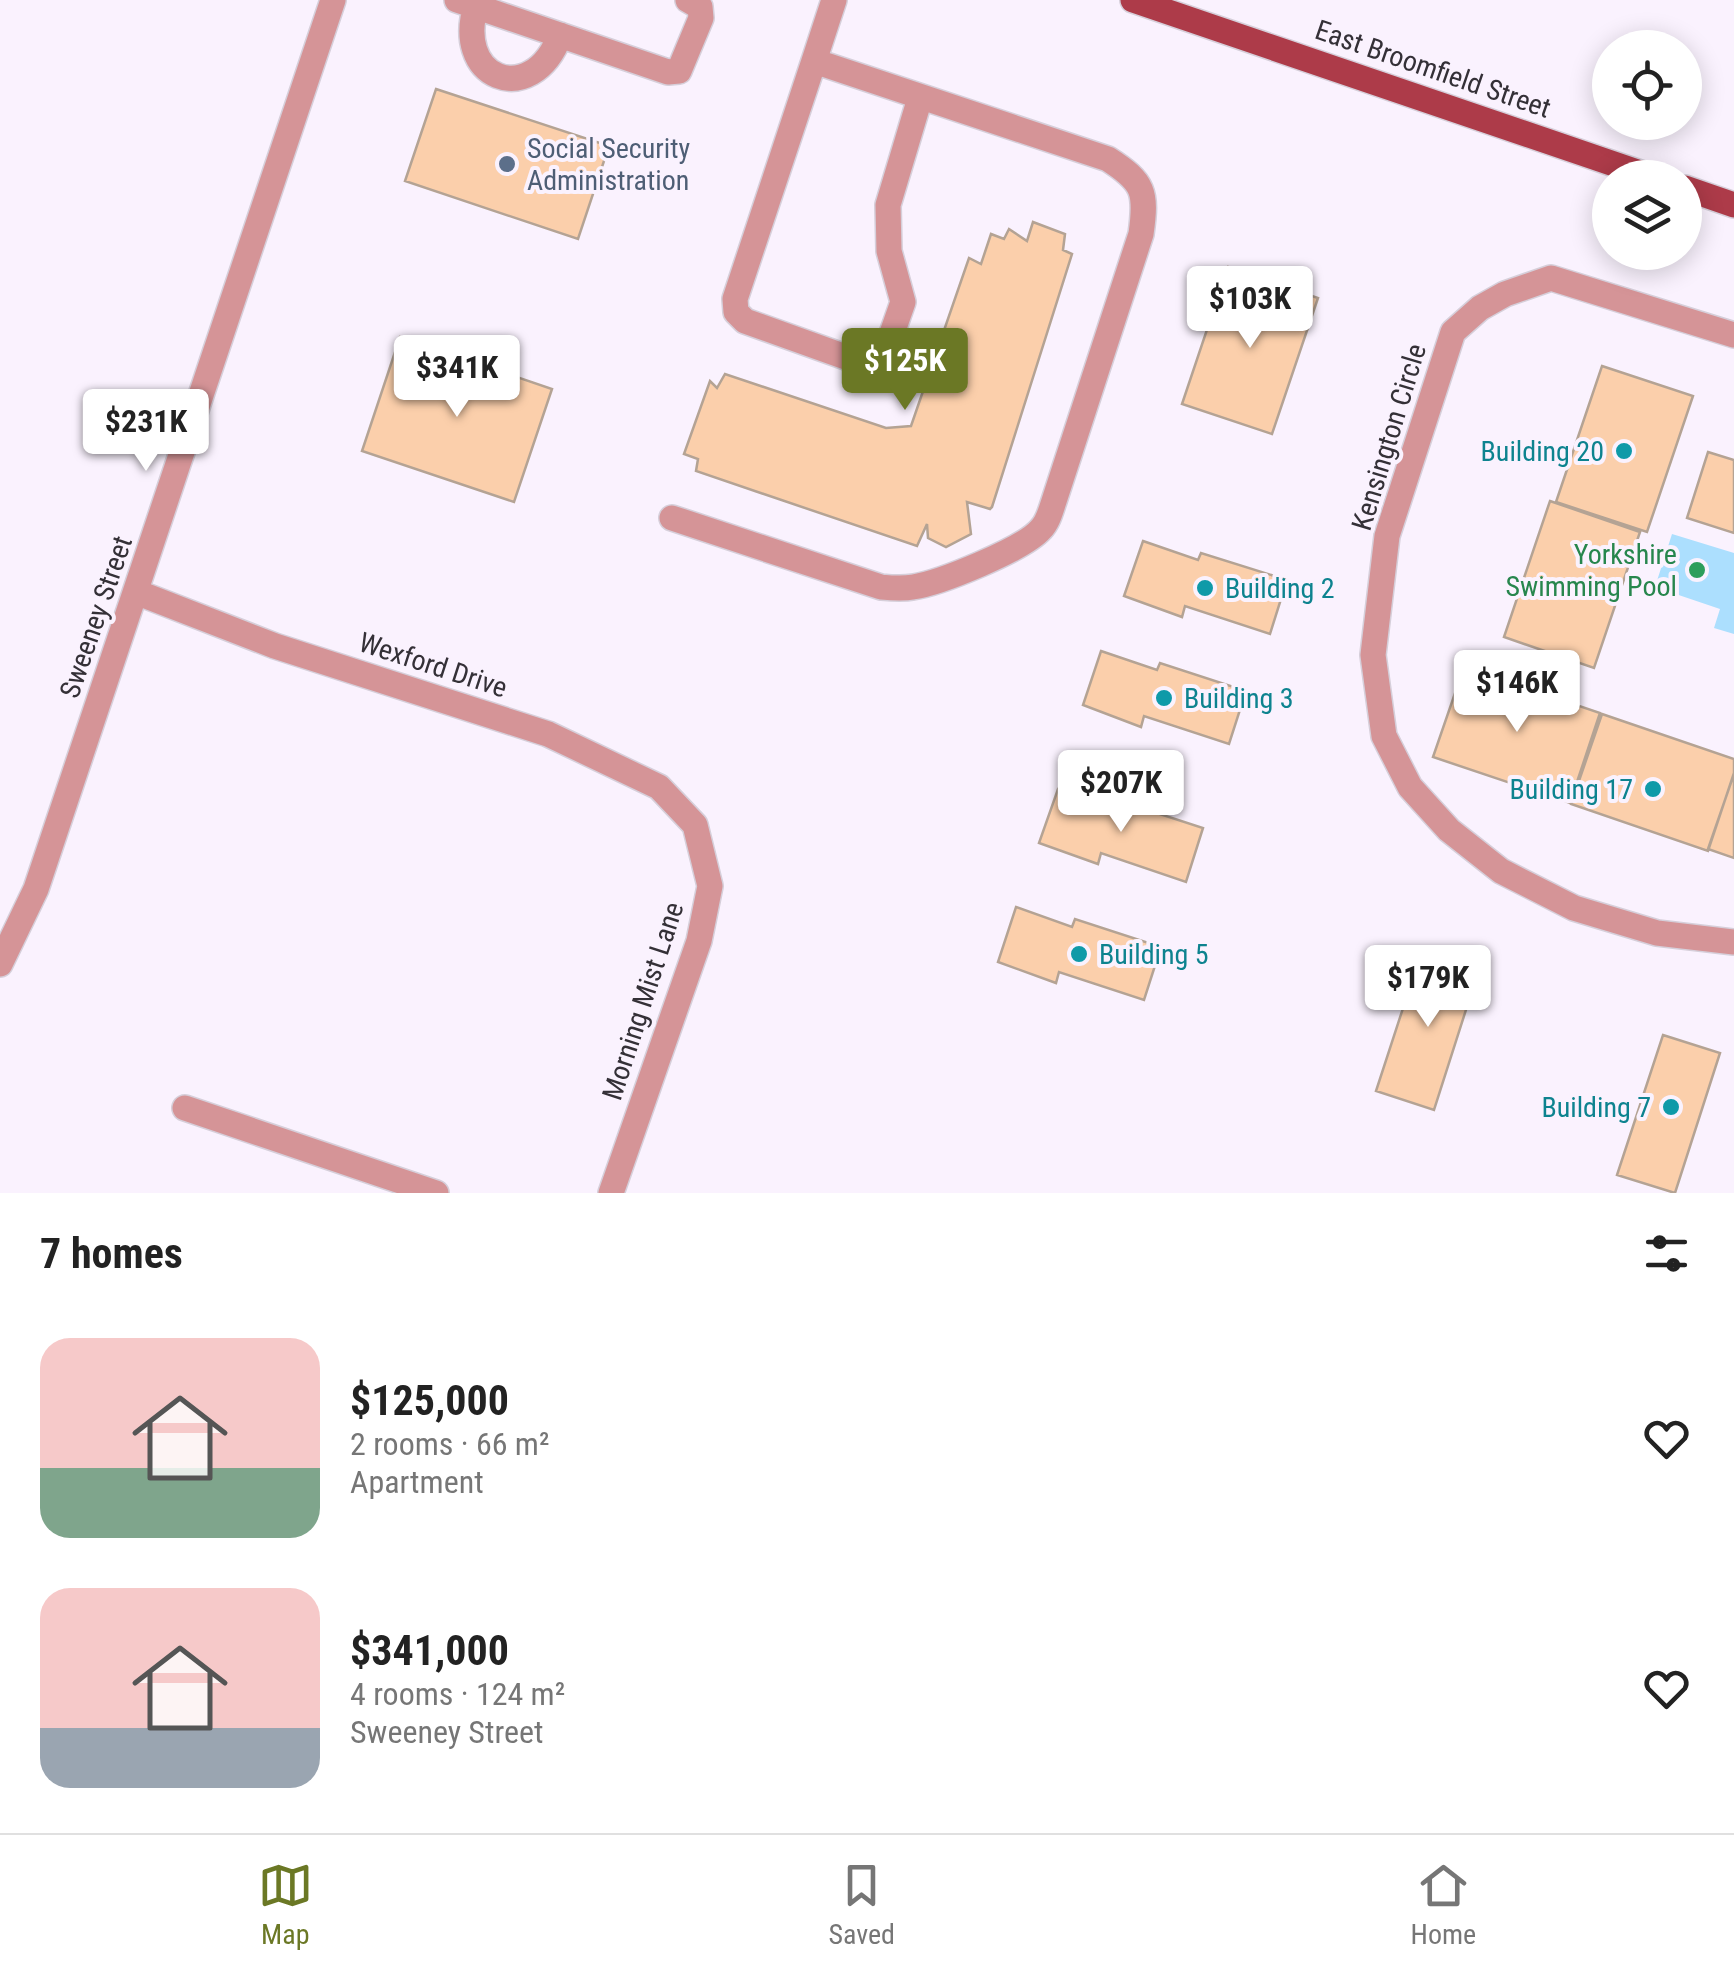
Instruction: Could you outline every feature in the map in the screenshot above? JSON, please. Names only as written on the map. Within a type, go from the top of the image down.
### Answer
[{"type":"main road","name":"East Broomfield Street","points":[[1133,0],[1602,160]]},
{"type":"main road","points":[[1702,194],[1734,205]]},
{"type":"street","name":"Sweeney Street","points":[[0,964],[36,889],[333,0]]},
{"type":"street","points":[[560,36],[553,54],[542,66],[528,76],[511,78],[485,67],[473,52],[470,2],[668,72],[679,71],[701,18],[700,8],[688,0]]},
{"type":"street","points":[[834,0],[735,298],[736,312],[746,321],[854,360],[873,356],[890,342],[903,302],[889,251],[888,205],[920,98]]},
{"type":"street","points":[[672,518],[881,587],[899,589],[917,587],[964,570],[1032,538],[1044,526],[1142,234],[1142,190],[1132,175],[1108,159],[814,61]]},
{"type":"street","name":"Kensington Circle","points":[[1734,335],[1551,278],[1505,294],[1480,308],[1453,332],[1386,536],[1373,655],[1384,736],[1410,787],[1449,830],[1501,871],[1574,908],[1657,934],[1734,942]]},
{"type":"street","name":"Wexford Drive","points":[[136,592],[275,646],[548,734],[659,788],[696,825]]},
{"type":"street","name":"Morning Mist Lane","points":[[610,1193],[700,941],[710,886],[696,825]]},
{"type":"street","points":[[185,1108],[436,1193]]},
{"type":"water","name":"Yorkshire Swimming Pool","points":[[1672,534],[1734,553],[1734,634],[1714,628],[1720,609],[1655,587]]},
{"type":"building","name":"Social Security Administration","points":[[436,89],[609,146],[578,239],[405,181]]},
{"type":"building","points":[[1033,222],[1065,234],[1063,250],[1072,254],[992,507],[967,502],[971,534],[946,547],[928,538],[927,524],[917,546],[696,471],[698,459],[684,454],[710,381],[717,388],[725,374],[886,428],[911,426],[969,258],[981,264],[991,234],[1004,239],[1009,229],[1027,241]]},
{"type":"building","points":[[1228,267],[1318,298],[1272,434],[1182,404]]},
{"type":"building","points":[[400,337],[552,389],[514,502],[362,451]]},
{"type":"building","name":"Building 20","points":[[1602,366],[1693,396],[1647,532],[1556,502]]},
{"type":"building","points":[[1708,452],[1734,460],[1734,533],[1687,518]]},
{"type":"building","points":[[1550,501],[1640,532],[1594,668],[1504,637]]},
{"type":"building","name":"Building 2","points":[[1143,541],[1198,560],[1201,553],[1287,580],[1270,634],[1185,606],[1182,617],[1124,596]]},
{"type":"building","name":"Building 3","points":[[1101,651],[1157,670],[1160,663],[1246,691],[1229,744],[1144,716],[1141,727],[1083,705]]},
{"type":"building","points":[[1464,667],[1600,713],[1570,803],[1433,757]]},
{"type":"building","name":"Building 17","points":[[1602,714],[1734,759],[1734,773],[1708,851],[1571,804]]},
{"type":"building","points":[[1734,774],[1734,858],[1708,849]]},
{"type":"building","points":[[1058,789],[1114,808],[1117,800],[1203,828],[1186,882],[1101,853],[1098,864],[1039,843]]},
{"type":"building","name":"Building 5","points":[[1016,907],[1072,927],[1075,919],[1161,947],[1144,1000],[1059,972],[1056,983],[998,962]]},
{"type":"building","points":[[1422,950],[1479,969],[1434,1110],[1376,1091]]},
{"type":"building","name":"Building 7","points":[[1663,1035],[1720,1053],[1675,1193],[1617,1175]]},
{"type":"place","name":"Social Security Administration","points":[[507,164]]},
{"type":"place","name":"Building 20","points":[[1624,451]]},
{"type":"place","name":"Yorkshire Swimming Pool","points":[[1697,570]]},
{"type":"place","name":"Building 2","points":[[1205,588]]},
{"type":"place","name":"Building 3","points":[[1164,698]]},
{"type":"place","name":"Building 17","points":[[1653,789]]},
{"type":"place","name":"Building 5","points":[[1079,954]]},
{"type":"place","name":"Building 7","points":[[1671,1107]]}]
